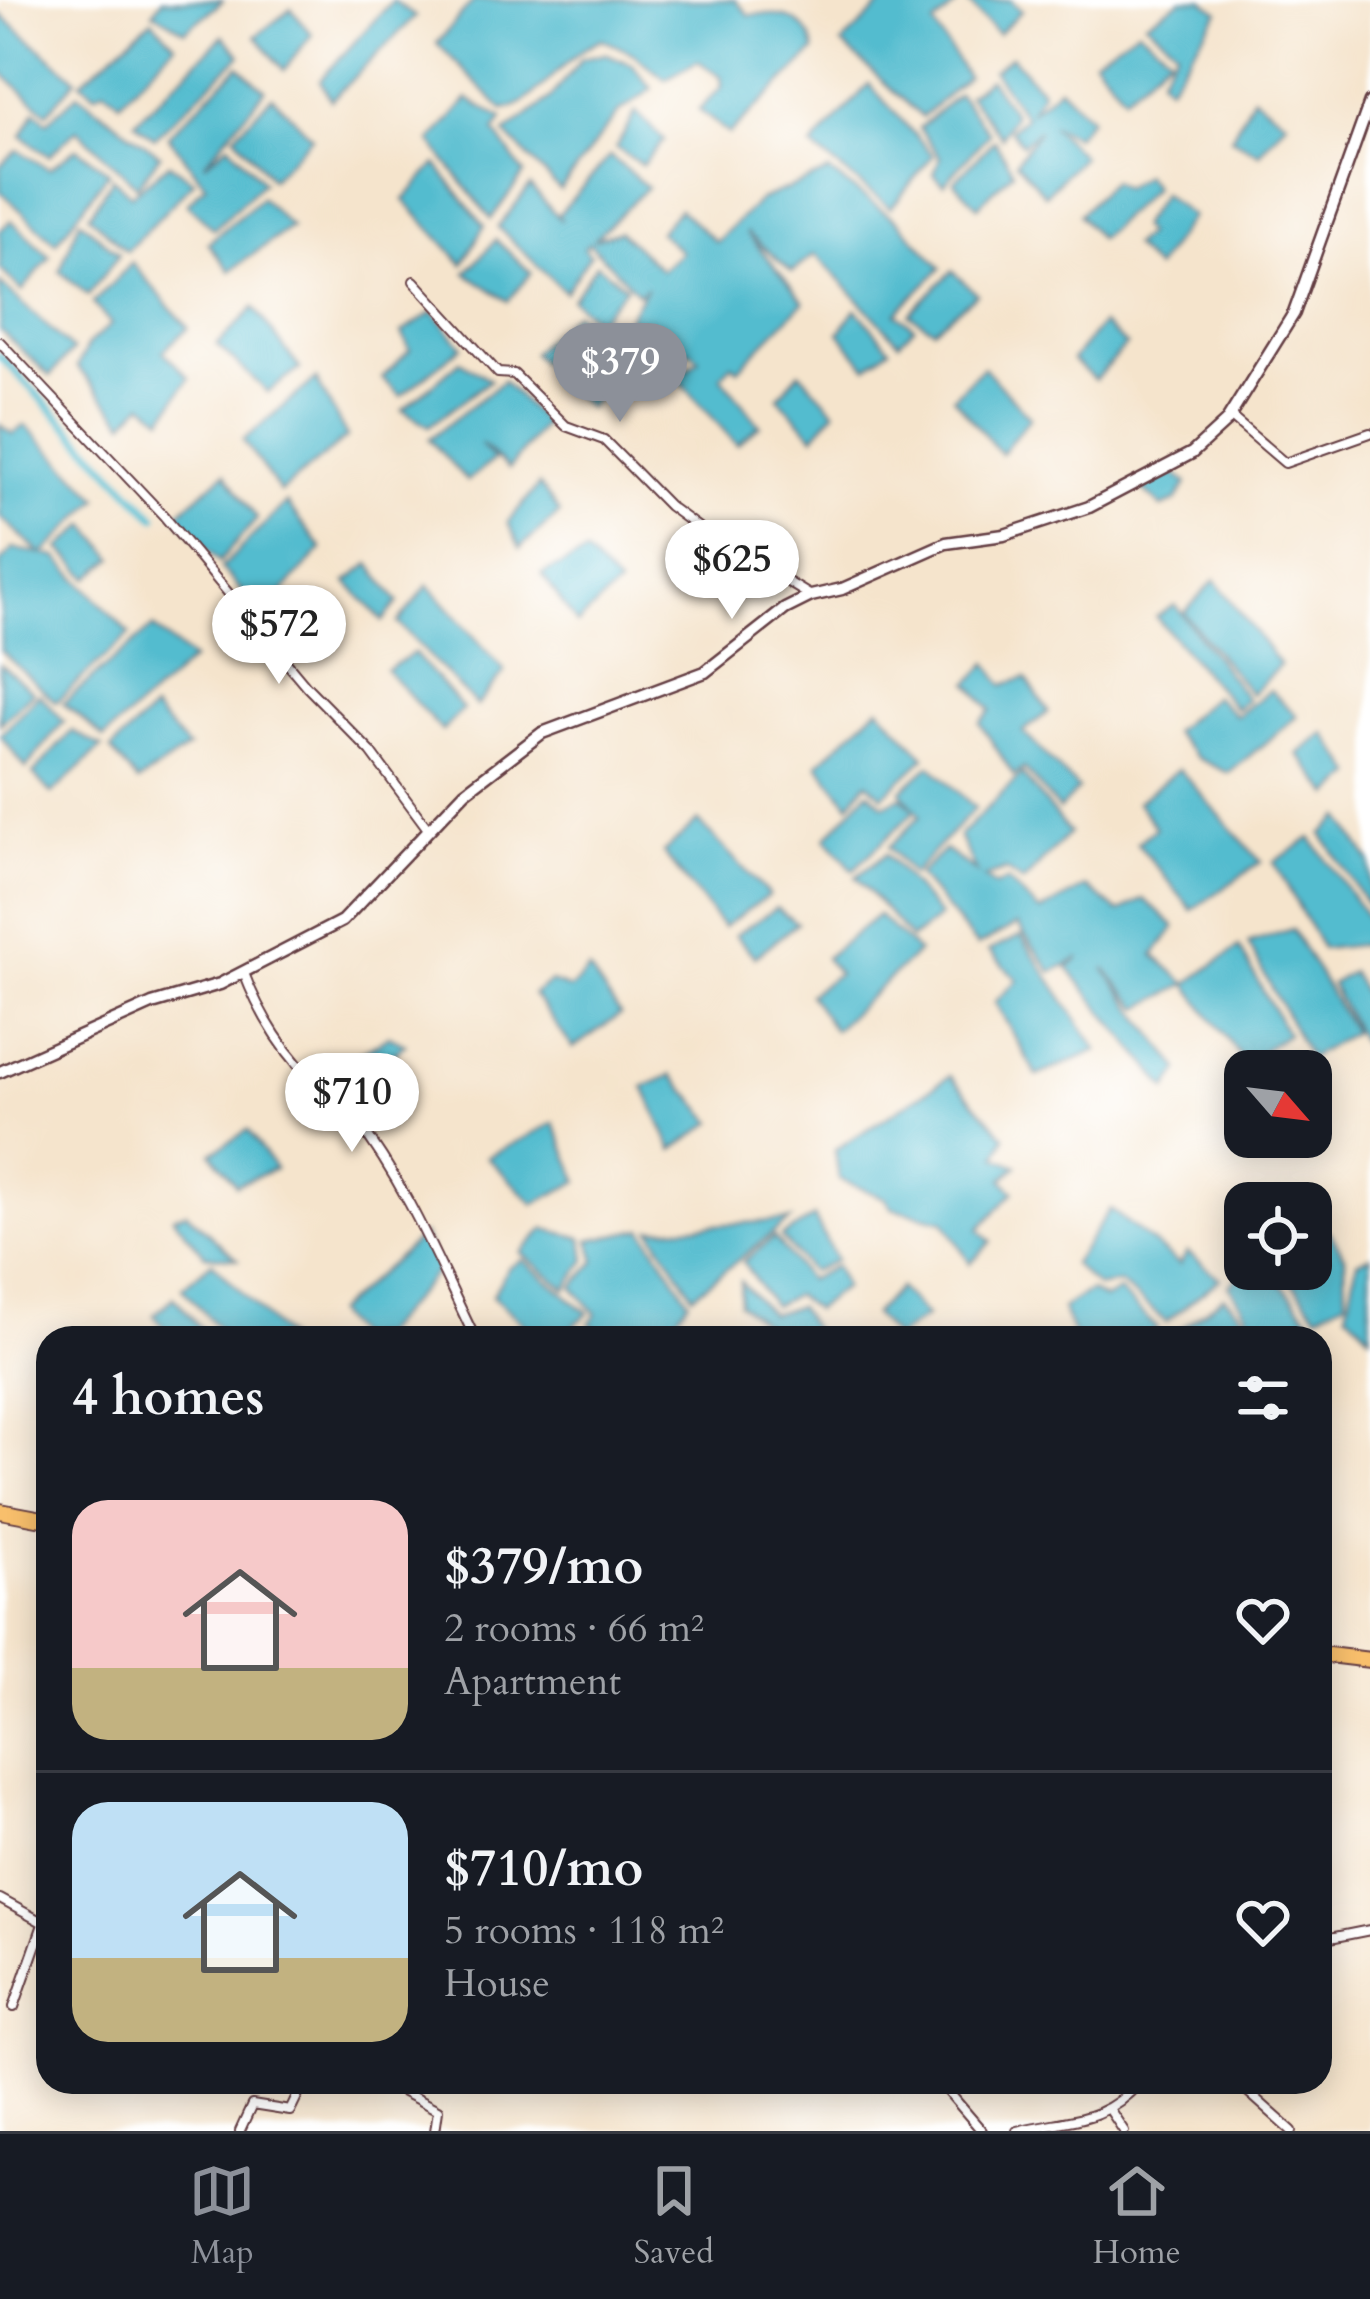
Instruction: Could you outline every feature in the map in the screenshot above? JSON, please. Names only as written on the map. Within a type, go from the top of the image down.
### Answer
[{"type":"highway","points":[[0,1511],[36,1518]]},
{"type":"highway","points":[[1332,1655],[1370,1660]]},
{"type":"street","points":[[0,1072],[152,1004],[244,973],[342,921],[379,889],[428,829],[542,733],[705,672],[785,609],[811,596],[842,589],[946,543],[1027,529],[1106,500],[1192,453],[1230,416],[1294,313],[1370,102]]},
{"type":"street","points":[[413,281],[498,373],[514,374],[566,426],[604,440],[699,528],[811,596]]},
{"type":"street","points":[[0,342],[163,515],[307,687],[371,752],[428,829]]},
{"type":"street","points":[[1230,416],[1286,463],[1370,433]]},
{"type":"street","points":[[244,973],[258,1009],[294,1059],[357,1120],[408,1198],[433,1240],[470,1326]]},
{"type":"street","points":[[0,1899],[36,1919]]},
{"type":"street","points":[[1332,1938],[1370,1930]]},
{"type":"street","points":[[14,2008],[36,1940]]},
{"type":"street","points":[[240,2131],[252,2104],[290,2111],[298,2094]]},
{"type":"street","points":[[407,2094],[438,2110],[435,2131]]},
{"type":"street","points":[[950,2094],[982,2131]]},
{"type":"street","points":[[1017,2131],[1110,2110],[1127,2094]]},
{"type":"street","points":[[1250,2094],[1292,2131]]},
{"type":"street","points":[[1110,2110],[1124,2131]]},
{"type":"water","points":[[162,0],[223,1],[185,31],[153,12]]},
{"type":"water","points":[[393,0],[415,17],[331,100],[320,80]]},
{"type":"water","points":[[474,0],[735,0],[749,15],[771,14],[800,24],[814,52],[729,134],[699,110],[722,87],[721,76],[698,61],[665,79],[634,54],[602,39],[527,99],[503,110],[437,43]]},
{"type":"water","points":[[878,0],[947,0],[956,5],[934,25],[967,77],[922,117],[842,44],[881,6]]},
{"type":"water","points":[[1010,0],[1022,10],[998,34],[966,1]]},
{"type":"water","points":[[1182,0],[1203,0],[1219,12],[1168,86],[1160,77],[1177,49],[1146,22]]},
{"type":"water","points":[[291,9],[312,34],[284,70],[256,36]]},
{"type":"water","points":[[0,14],[76,79],[47,113],[0,71]]},
{"type":"water","points":[[152,20],[175,44],[120,102],[105,89],[95,94],[81,82]]},
{"type":"water","points":[[1138,29],[1170,55],[1124,96],[1094,59]]},
{"type":"water","points":[[223,36],[241,55],[154,138],[135,122]]},
{"type":"water","points":[[605,53],[633,65],[652,89],[618,113],[560,190],[505,133],[550,99],[582,58]]},
{"type":"water","points":[[1011,56],[1042,91],[1029,113],[1059,87],[1090,118],[1075,136],[1051,125],[1082,156],[1045,195],[1016,162],[1039,130],[1022,144],[1010,130],[1025,117],[993,71]]},
{"type":"water","points":[[239,66],[265,90],[204,164],[229,144],[263,182],[214,229],[187,204],[206,185],[168,136]]},
{"type":"water","points":[[989,79],[1014,114],[1001,137],[968,95]]},
{"type":"water","points":[[869,84],[933,155],[891,208],[812,147]]},
{"type":"water","points":[[78,94],[160,155],[137,186],[77,129],[49,156],[22,136],[35,111],[47,122]]},
{"type":"water","points":[[958,94],[989,133],[944,184],[934,174],[940,157],[919,128]]},
{"type":"water","points":[[272,96],[312,137],[271,179],[235,135]]},
{"type":"water","points":[[1253,96],[1286,121],[1259,153],[1231,138]]},
{"type":"water","points":[[468,99],[502,119],[495,131],[524,174],[491,219],[431,142]]},
{"type":"water","points":[[636,112],[664,140],[642,165],[616,148]]},
{"type":"water","points":[[994,140],[1013,171],[978,206],[954,182]]},
{"type":"water","points":[[77,148],[109,172],[56,243],[0,191],[0,166],[18,150],[49,169]]},
{"type":"water","points":[[610,156],[647,187],[593,240],[619,231],[661,270],[681,252],[659,232],[679,209],[716,242],[760,200],[829,172],[898,221],[941,268],[896,313],[914,327],[899,342],[815,254],[792,272],[746,232],[804,302],[738,369],[732,364],[721,376],[760,425],[737,445],[677,378],[699,359],[689,350],[676,363],[628,317],[647,287],[639,294],[589,243],[584,248],[590,255],[565,292],[498,227],[530,186],[562,221],[558,215]]},
{"type":"water","points":[[169,164],[194,181],[127,251],[89,215],[113,178],[131,195]]},
{"type":"water","points":[[436,164],[484,226],[463,264],[404,200]]},
{"type":"water","points":[[1144,175],[1154,187],[1099,239],[1079,215],[1111,181],[1123,188]]},
{"type":"water","points":[[1162,194],[1191,216],[1155,269],[1132,246],[1146,234],[1140,226]]},
{"type":"water","points":[[261,198],[291,227],[230,271],[208,243]]},
{"type":"water","points":[[11,220],[50,257],[22,291],[0,269],[0,231]]},
{"type":"water","points":[[80,220],[119,254],[88,295],[60,271]]},
{"type":"water","points":[[496,240],[531,273],[508,301],[466,273]]},
{"type":"water","points":[[132,263],[188,328],[163,351],[189,378],[163,418],[143,403],[125,422],[77,367],[88,345],[111,324],[93,303]]},
{"type":"water","points":[[597,264],[626,287],[596,321],[572,299]]},
{"type":"water","points":[[952,271],[977,294],[933,329],[909,314]]},
{"type":"water","points":[[0,283],[73,350],[50,376],[0,330]]},
{"type":"water","points":[[254,308],[300,369],[268,392],[217,345]]},
{"type":"water","points":[[856,309],[890,348],[867,367],[839,333]]},
{"type":"water","points":[[433,312],[462,346],[401,396],[382,378],[410,350],[402,333]]},
{"type":"water","points":[[574,313],[631,359],[588,408],[532,353]]},
{"type":"water","points":[[1102,324],[1126,345],[1095,380],[1072,360]]},
{"type":"water","points":[[460,361],[490,380],[429,426],[403,410]]},
{"type":"water","points":[[983,367],[1030,417],[1001,454],[953,397]]},
{"type":"water","points":[[800,372],[835,411],[814,436],[778,397]]},
{"type":"water","points":[[316,379],[347,437],[280,492],[243,440]]},
{"type":"water","points":[[503,381],[544,423],[509,469],[480,444],[494,460],[467,481],[429,439]]},
{"type":"water","points":[[0,425],[13,434],[25,425],[99,498],[44,554],[57,557],[130,634],[56,702],[1,651],[0,563],[13,549],[41,553],[0,517]]},
{"type":"water","points":[[1170,470],[1187,483],[1176,501],[1162,507],[1140,487]]},
{"type":"water","points":[[225,473],[257,519],[219,562],[176,515]]},
{"type":"water","points":[[539,485],[560,513],[520,548],[508,522]]},
{"type":"water","points":[[286,503],[322,549],[281,594],[297,625],[281,635],[221,568]]},
{"type":"water","points":[[87,525],[114,558],[89,578],[60,548]]},
{"type":"water","points":[[586,554],[618,586],[577,624],[542,574]]},
{"type":"water","points":[[370,564],[398,602],[383,621],[347,582]]},
{"type":"water","points":[[1215,580],[1280,665],[1251,694],[1184,613]]},
{"type":"water","points":[[428,585],[505,671],[477,706],[398,623]]},
{"type":"water","points":[[1175,605],[1247,699],[1236,709],[1156,617]]},
{"type":"water","points":[[153,627],[192,660],[104,738],[63,703]]},
{"type":"water","points":[[414,653],[463,709],[442,731],[386,670]]},
{"type":"water","points":[[988,663],[1003,685],[1026,678],[1048,712],[1023,732],[1078,789],[1059,810],[1024,768],[1014,776],[980,723],[991,710],[969,683]]},
{"type":"water","points":[[0,664],[33,692],[0,724]]},
{"type":"water","points":[[1270,690],[1297,716],[1229,773],[1197,758],[1172,732],[1214,696],[1236,716]]},
{"type":"water","points":[[39,694],[64,721],[26,768],[0,735]]},
{"type":"water","points":[[879,707],[925,757],[883,796],[867,782],[849,804],[818,764]]},
{"type":"water","points":[[153,710],[188,748],[138,782],[111,750]]},
{"type":"water","points":[[72,731],[102,747],[52,794],[33,774]]},
{"type":"water","points":[[1325,733],[1355,775],[1331,795],[1298,754]]},
{"type":"water","points":[[930,765],[975,808],[912,875],[889,847],[920,816],[916,810],[853,870],[826,838],[868,791],[884,805],[901,797],[915,810],[901,791]]},
{"type":"water","points":[[1179,769],[1261,862],[1192,910],[1137,843],[1156,828],[1137,802]]},
{"type":"water","points":[[1022,774],[1069,833],[1023,882],[1006,870],[984,878],[995,886],[1007,881],[1040,912],[1086,887],[1119,912],[1144,899],[1175,927],[1154,955],[1187,984],[1140,1008],[1104,968],[1180,1070],[1167,1089],[1068,968],[1080,958],[1052,972],[1017,925],[977,946],[918,875],[945,850],[976,872],[959,836]]},
{"type":"water","points":[[1341,817],[1370,862],[1370,910],[1322,834]]},
{"type":"water","points":[[698,821],[769,895],[723,927],[663,853]]},
{"type":"water","points":[[1311,838],[1370,922],[1370,944],[1322,949],[1274,862]]},
{"type":"water","points":[[886,854],[940,917],[911,939],[856,877]]},
{"type":"water","points":[[776,908],[797,923],[755,957],[735,935]]},
{"type":"water","points":[[878,915],[918,952],[834,1030],[809,994],[838,974],[825,958]]},
{"type":"water","points":[[1292,929],[1353,1032],[1323,1050],[1305,1050],[1248,943]]},
{"type":"water","points":[[1021,936],[1098,1050],[1037,1076],[995,1002],[1018,980],[989,951]]},
{"type":"water","points":[[1239,947],[1287,1034],[1264,1050],[1235,1050],[1187,984]]},
{"type":"water","points":[[589,970],[620,1015],[573,1048],[533,994],[550,982],[570,989]]},
{"type":"water","points":[[1351,972],[1370,1004],[1370,1059],[1331,984]]},
{"type":"water","points":[[389,1036],[405,1044],[369,1075],[358,1072],[351,1059]]},
{"type":"water","points":[[672,1075],[714,1122],[673,1150],[644,1087]]},
{"type":"water","points":[[950,1076],[1005,1136],[997,1157],[1017,1166],[1003,1179],[1014,1192],[979,1229],[991,1242],[970,1263],[944,1221],[892,1208],[885,1198],[839,1179],[835,1150]]},
{"type":"water","points":[[554,1123],[579,1181],[534,1204],[487,1157]]},
{"type":"water","points":[[248,1130],[275,1169],[236,1185],[212,1153]]},
{"type":"water","points":[[1110,1209],[1180,1265],[1187,1252],[1220,1278],[1166,1322],[1120,1283],[1097,1287],[1073,1264]]},
{"type":"water","points":[[186,1212],[237,1259],[205,1255],[173,1217]]},
{"type":"water","points":[[814,1217],[836,1260],[811,1272],[781,1237]]},
{"type":"water","points":[[790,1220],[693,1295],[651,1229]]},
{"type":"water","points":[[545,1229],[583,1238],[586,1260],[566,1289],[521,1253]]},
{"type":"water","points":[[643,1229],[689,1300],[670,1326],[590,1323],[596,1314],[573,1287],[596,1261],[590,1240]]},
{"type":"water","points":[[423,1235],[439,1269],[388,1326],[345,1326],[334,1313]]},
{"type":"water","points":[[1332,1235],[1345,1257],[1346,1300],[1317,1314],[1298,1290],[1332,1290]]},
{"type":"water","points":[[774,1237],[808,1280],[835,1266],[844,1287],[814,1310],[795,1295],[773,1306],[743,1262]]},
{"type":"water","points":[[1370,1256],[1370,1335],[1347,1312],[1357,1261]]},
{"type":"water","points":[[523,1260],[588,1313],[573,1326],[526,1326],[492,1296],[508,1268]]},
{"type":"water","points":[[212,1262],[274,1326],[216,1326],[182,1288]]},
{"type":"water","points":[[741,1282],[770,1314],[798,1307],[810,1326],[767,1326],[739,1303]]},
{"type":"water","points":[[899,1288],[926,1316],[912,1326],[884,1326],[873,1314]]},
{"type":"water","points":[[1232,1290],[1287,1290],[1310,1318],[1298,1326],[1255,1326]]},
{"type":"water","points":[[1090,1291],[1105,1299],[1119,1291],[1155,1326],[1070,1326],[1062,1308]]},
{"type":"water","points":[[1224,1296],[1245,1318],[1237,1326],[1185,1326]]},
{"type":"water","points":[[174,1297],[199,1326],[163,1326],[154,1315]]},
{"type":"waterway","points":[[0,356],[155,517]]}]
